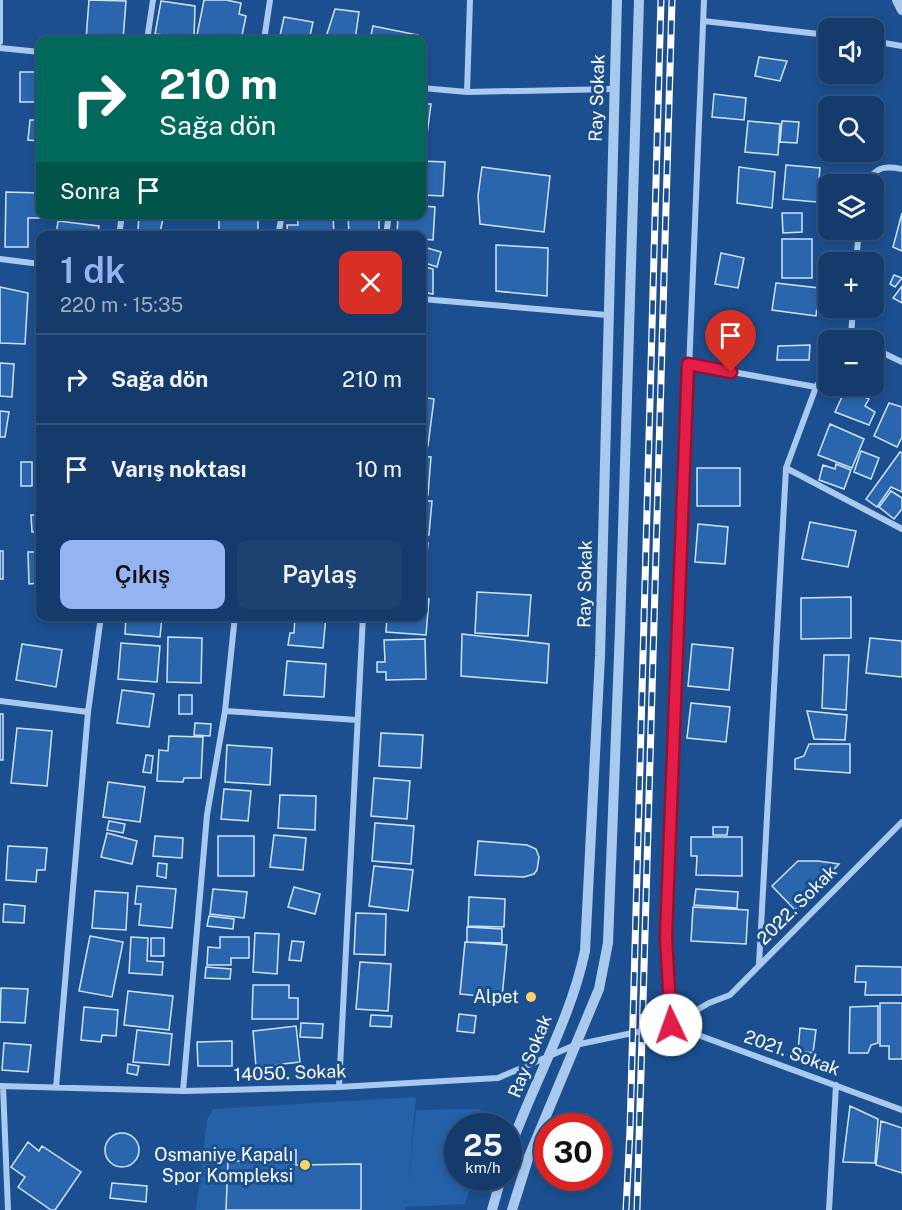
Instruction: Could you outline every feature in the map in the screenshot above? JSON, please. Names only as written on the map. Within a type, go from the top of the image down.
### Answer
[{"type":"street","points":[[0,0],[0,42]]},
{"type":"street","points":[[148,36],[153,0]]},
{"type":"street","points":[[265,36],[270,0]]},
{"type":"street","points":[[467,92],[470,0]]},
{"type":"street","name":"Ray Sokak","points":[[522,1121],[550,1056],[581,973],[588,922],[600,656],[607,315],[617,0]]},
{"type":"street","points":[[512,1210],[528,1159],[599,989],[608,943],[639,0]]},
{"type":"street","points":[[671,1025],[666,937],[704,0]]},
{"type":"street","points":[[897,0],[902,10]]},
{"type":"street","points":[[703,21],[818,34]]},
{"type":"street","points":[[884,43],[902,46]]},
{"type":"street","points":[[0,48],[36,52]]},
{"type":"street","points":[[426,88],[467,92],[614,89]]},
{"type":"street","points":[[872,174],[888,166],[902,170]]},
{"type":"street","points":[[0,260],[36,264]]},
{"type":"street","points":[[426,299],[607,315]]},
{"type":"street","points":[[884,354],[902,363]]},
{"type":"street","points":[[688,364],[816,387]]},
{"type":"street","points":[[759,964],[786,468],[818,384]]},
{"type":"street","points":[[786,468],[902,529]]},
{"type":"street","points":[[56,1088],[88,712],[100,621]]},
{"type":"street","points":[[183,1091],[207,815],[225,711],[234,621]]},
{"type":"street","points":[[339,1087],[363,621]]},
{"type":"street","points":[[0,701],[88,712]]},
{"type":"street","points":[[225,711],[357,720]]},
{"type":"street","name":"2022. Sokak","points":[[671,1025],[709,1003],[730,995],[902,822]]},
{"type":"street","name":"14050. Sokak","points":[[2,1086],[183,1091],[339,1087],[498,1078],[575,1045],[671,1025]]},
{"type":"street","name":"2021. Sokak","points":[[671,1025],[902,1110]]},
{"type":"street","points":[[829,1210],[836,1085]]},
{"type":"street","points":[[2,1086],[8,1210]]},
{"type":"street","points":[[492,1210],[497,1191]]},
{"type":"shaded area","name":"Osmaniye Kapalı Spor Kompleksi","points":[[416,1097],[408,1184],[416,1110],[481,1109],[481,1113],[444,1113],[444,1191],[469,1191],[465,1204],[406,1207],[405,1210],[196,1210],[207,1120],[213,1109]]},
{"type":"building","points":[[89,0],[126,1],[123,36],[86,36]]},
{"type":"building","points":[[204,0],[241,3],[239,14],[246,16],[242,36],[197,35]]},
{"type":"building","points":[[161,1],[195,6],[194,36],[155,34]]},
{"type":"building","points":[[335,9],[359,12],[356,36],[326,36]]},
{"type":"building","points":[[284,17],[313,22],[310,36],[280,36]]},
{"type":"building","points":[[373,26],[418,35],[418,36],[371,36]]},
{"type":"building","points":[[759,57],[787,61],[780,81],[755,76]]},
{"type":"building","points":[[20,72],[36,72],[36,102],[20,102]]},
{"type":"building","points":[[714,94],[746,98],[744,120],[712,117]]},
{"type":"building","points":[[426,104],[431,104],[426,142]]},
{"type":"building","points":[[30,120],[36,120],[36,141],[28,140]]},
{"type":"building","points":[[748,121],[780,124],[778,155],[745,152]]},
{"type":"building","points":[[782,121],[799,122],[797,143],[780,142]]},
{"type":"building","points":[[426,161],[445,162],[443,196],[426,195]]},
{"type":"building","points":[[786,165],[820,168],[817,202],[783,199]]},
{"type":"building","points":[[482,167],[550,176],[544,232],[480,224],[478,196]]},
{"type":"building","points":[[739,167],[775,172],[772,208],[737,203]]},
{"type":"building","points":[[6,192],[36,193],[36,218],[28,218],[28,247],[5,247]]},
{"type":"building","points":[[426,206],[435,207],[433,240],[426,239],[426,231],[397,231],[398,219],[426,219]]},
{"type":"building","points":[[782,213],[802,213],[802,232],[783,233]]},
{"type":"building","points":[[902,213],[902,251],[893,247]]},
{"type":"building","points":[[139,219],[163,219],[160,231],[124,231],[138,230]]},
{"type":"building","points":[[219,219],[258,219],[258,231],[219,230]]},
{"type":"building","points":[[297,219],[333,219],[334,231],[288,231],[287,225],[298,225]]},
{"type":"building","points":[[348,219],[379,219],[379,231],[349,231]]},
{"type":"building","points":[[58,221],[99,226],[98,231],[57,231]]},
{"type":"building","points":[[782,239],[812,239],[812,278],[782,278]]},
{"type":"building","points":[[496,245],[548,248],[547,296],[496,291]]},
{"type":"building","points":[[426,248],[441,252],[437,267],[426,263]]},
{"type":"building","points":[[721,253],[744,258],[738,288],[715,284]]},
{"type":"building","points":[[426,267],[433,269],[433,294],[426,293]]},
{"type":"building","points":[[894,275],[902,278],[895,287],[890,284]]},
{"type":"building","points":[[776,283],[818,288],[816,316],[772,310]]},
{"type":"building","points":[[902,286],[902,303],[893,298]]},
{"type":"building","points":[[0,287],[28,293],[25,344],[0,343]]},
{"type":"building","points":[[810,345],[809,360],[777,360],[778,346]]},
{"type":"building","points":[[0,363],[14,364],[12,397],[0,396]]},
{"type":"building","points":[[842,396],[863,396],[869,399],[865,406],[875,412],[869,425],[835,412]]},
{"type":"building","points":[[426,398],[434,399],[428,446],[426,446]]},
{"type":"building","points":[[889,403],[902,407],[902,437],[897,447],[874,436]]},
{"type":"building","points":[[0,411],[9,412],[5,437],[0,437]]},
{"type":"building","points":[[830,424],[864,439],[852,468],[818,455]]},
{"type":"building","points":[[861,451],[879,458],[871,479],[854,472]]},
{"type":"building","points":[[900,452],[902,453],[902,492],[891,487],[877,507],[866,499]]},
{"type":"building","points":[[426,456],[431,457],[428,495],[426,495]]},
{"type":"building","points":[[21,462],[32,462],[32,486],[21,486]]},
{"type":"building","points":[[836,464],[851,470],[844,489],[819,480],[823,465],[835,469]]},
{"type":"building","points":[[697,468],[740,468],[740,506],[697,506]]},
{"type":"building","points":[[891,491],[902,498],[902,509],[894,519],[879,507]]},
{"type":"building","points":[[426,501],[432,501],[429,535],[426,535]]},
{"type":"building","points":[[31,515],[36,515],[36,532],[32,532]]},
{"type":"building","points":[[810,522],[856,531],[848,567],[802,559]]},
{"type":"building","points":[[698,524],[728,527],[725,564],[695,562]]},
{"type":"building","points":[[0,551],[3,551],[3,579],[0,579]]},
{"type":"building","points":[[28,552],[36,552],[36,583],[29,584]]},
{"type":"building","points":[[477,592],[531,595],[528,636],[475,633]]},
{"type":"building","points":[[851,597],[851,638],[801,639],[801,598]]},
{"type":"building","points":[[426,599],[429,599],[426,635],[386,632],[387,621],[426,621]]},
{"type":"building","points":[[126,621],[162,621],[160,637],[125,634]]},
{"type":"building","points":[[295,621],[326,621],[323,648],[288,645],[290,633],[294,633]]},
{"type":"building","points":[[462,634],[549,644],[547,683],[461,676]]},
{"type":"building","points":[[168,637],[202,638],[201,683],[167,682]]},
{"type":"building","points":[[870,638],[902,641],[902,677],[866,673]]},
{"type":"building","points":[[425,639],[426,679],[386,680],[386,672],[377,672],[377,662],[385,662],[384,640]]},
{"type":"building","points":[[121,643],[160,646],[157,682],[118,679]]},
{"type":"building","points":[[22,644],[62,650],[56,687],[16,680]]},
{"type":"building","points":[[692,644],[733,648],[729,690],[688,686]]},
{"type":"building","points":[[824,655],[849,655],[846,710],[822,708]]},
{"type":"building","points":[[287,661],[326,664],[324,697],[284,695]]},
{"type":"building","points":[[122,690],[154,694],[149,727],[117,723]]},
{"type":"building","points":[[179,695],[192,695],[192,714],[179,714]]},
{"type":"building","points":[[691,703],[730,707],[726,742],[687,738]]},
{"type":"building","points":[[807,711],[847,715],[845,740],[814,739]]},
{"type":"building","points":[[0,714],[3,714],[3,760],[0,760]]},
{"type":"building","points":[[195,723],[211,724],[210,736],[194,735]]},
{"type":"building","points":[[17,728],[52,731],[47,786],[11,783]]},
{"type":"building","points":[[381,733],[423,735],[421,768],[379,766]]},
{"type":"building","points":[[169,736],[203,737],[201,778],[184,778],[183,782],[157,781],[159,750],[168,751]]},
{"type":"building","points":[[809,744],[850,744],[850,773],[795,769],[795,759],[804,756]]},
{"type":"building","points":[[227,745],[272,748],[270,785],[225,782]]},
{"type":"building","points":[[146,755],[153,756],[151,773],[143,772]]},
{"type":"building","points":[[374,778],[410,781],[407,819],[371,816]]},
{"type":"building","points":[[108,782],[145,787],[140,822],[103,817]]},
{"type":"building","points":[[224,789],[251,791],[248,821],[221,819]]},
{"type":"building","points":[[280,795],[316,796],[315,830],[278,828]]},
{"type":"building","points":[[109,821],[125,824],[123,833],[107,830]]},
{"type":"building","points":[[375,823],[414,826],[411,864],[372,861]]},
{"type":"building","points":[[713,827],[728,827],[727,835],[713,835]]},
{"type":"building","points":[[107,833],[137,841],[132,864],[101,857]]},
{"type":"building","points":[[274,835],[306,838],[303,870],[270,867]]},
{"type":"building","points":[[155,836],[183,838],[182,858],[153,856]]},
{"type":"building","points":[[218,836],[254,836],[254,876],[218,876]]},
{"type":"building","points":[[691,837],[742,837],[742,876],[696,875],[697,856],[691,856]]},
{"type":"building","points":[[478,841],[527,845],[536,849],[539,857],[537,870],[534,874],[524,877],[475,875]]},
{"type":"building","points":[[8,846],[47,848],[45,870],[37,870],[36,882],[6,880]]},
{"type":"building","points":[[798,861],[839,864],[795,910],[772,886]]},
{"type":"building","points":[[158,863],[167,864],[166,878],[157,876]]},
{"type":"building","points":[[374,866],[413,870],[408,911],[369,906]]},
{"type":"building","points":[[137,886],[176,889],[172,928],[139,925],[141,904],[135,904]]},
{"type":"building","points":[[294,887],[320,894],[315,914],[288,907]]},
{"type":"building","points":[[213,889],[247,892],[244,918],[210,914]]},
{"type":"building","points":[[696,889],[738,892],[737,908],[694,905]]},
{"type":"building","points":[[95,891],[128,893],[126,930],[92,928]]},
{"type":"building","points":[[469,897],[505,899],[504,927],[468,926]]},
{"type":"building","points":[[4,904],[25,906],[24,923],[3,922]]},
{"type":"building","points":[[693,907],[748,910],[746,944],[691,941]]},
{"type":"building","points":[[356,913],[386,914],[385,955],[354,954]]},
{"type":"building","points":[[209,916],[234,919],[233,929],[207,926]]},
{"type":"building","points":[[467,927],[502,929],[502,943],[467,942]]},
{"type":"building","points":[[255,933],[279,934],[277,974],[253,972]]},
{"type":"building","points":[[90,936],[123,942],[112,997],[79,991]]},
{"type":"building","points":[[131,937],[148,938],[147,961],[163,962],[162,975],[129,973]]},
{"type":"building","points":[[220,937],[249,937],[249,958],[231,958],[231,965],[207,965],[208,947],[220,948]]},
{"type":"building","points":[[151,938],[164,938],[164,956],[151,956]]},
{"type":"building","points":[[292,941],[304,942],[301,961],[289,960]]},
{"type":"building","points":[[465,942],[507,945],[502,998],[460,994]]},
{"type":"building","points":[[360,962],[391,964],[388,1011],[356,1009]]},
{"type":"building","points":[[856,966],[902,967],[902,995],[865,995],[866,982],[855,982]]},
{"type":"building","points":[[206,967],[231,969],[230,979],[205,978]]},
{"type":"building","points":[[253,985],[289,985],[289,998],[298,998],[298,1019],[252,1019]]},
{"type":"building","points":[[1,988],[28,989],[25,1023],[0,1022]]},
{"type":"building","points":[[128,991],[173,996],[169,1030],[124,1025]]},
{"type":"building","points":[[880,1003],[902,1003],[902,1059],[889,1059],[889,1046],[880,1046]]},
{"type":"building","points":[[878,1006],[878,1043],[871,1045],[868,1053],[849,1053],[850,1007]]},
{"type":"building","points":[[84,1007],[118,1010],[116,1036],[102,1035],[101,1042],[81,1040]]},
{"type":"building","points":[[459,1014],[476,1016],[474,1033],[457,1031]]},
{"type":"building","points":[[371,1015],[392,1016],[391,1027],[370,1026]]},
{"type":"building","points":[[301,1023],[323,1024],[322,1038],[300,1037]]},
{"type":"building","points":[[296,1026],[300,1062],[256,1067],[253,1031]]},
{"type":"building","points":[[800,1028],[816,1030],[813,1053],[798,1051]]},
{"type":"building","points":[[137,1030],[172,1034],[169,1065],[133,1062]]},
{"type":"building","points":[[232,1041],[232,1066],[198,1066],[197,1042]]},
{"type":"building","points":[[4,1043],[31,1045],[28,1072],[2,1070]]},
{"type":"building","points":[[128,1064],[139,1066],[137,1075],[127,1073]]},
{"type":"building","points":[[850,1106],[878,1119],[875,1163],[843,1162]]},
{"type":"building","points":[[881,1121],[902,1128],[902,1173],[876,1165]]},
{"type":"building","points":[[122,1133],[134,1138],[139,1150],[134,1162],[122,1167],[110,1162],[105,1150],[110,1138]]},
{"type":"building","points":[[28,1142],[39,1151],[42,1146],[81,1172],[55,1210],[51,1210],[18,1187],[25,1177],[11,1167]]},
{"type":"building","points":[[268,1150],[296,1150],[296,1165],[361,1164],[361,1210],[226,1210],[228,1161],[268,1161]]},
{"type":"building","points":[[112,1183],[147,1186],[146,1202],[110,1198]]},
{"type":"railway","points":[[626,1210],[661,0]]},
{"type":"railway","points":[[637,1210],[672,0]]},
{"type":"place","name":"Alpet","points":[[531,997]]},
{"type":"place","name":"Osmaniye Kapalı Spor Kompleksi","points":[[305,1165]]},
{"type":"route","points":[[671,1025],[666,937],[688,364],[731,372]]}]
